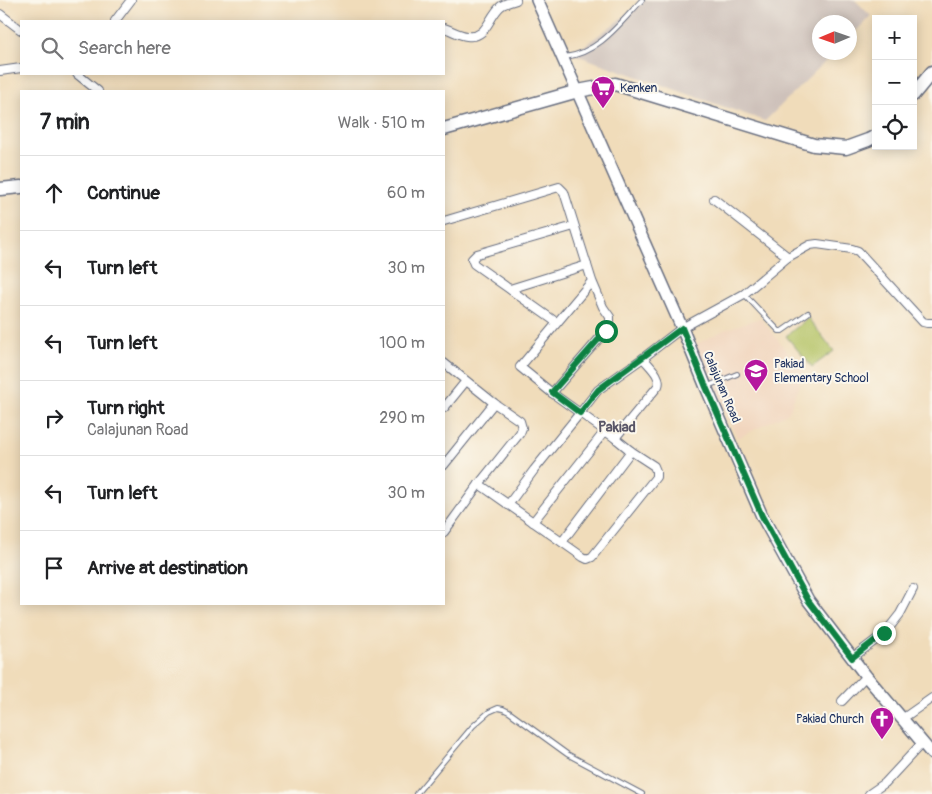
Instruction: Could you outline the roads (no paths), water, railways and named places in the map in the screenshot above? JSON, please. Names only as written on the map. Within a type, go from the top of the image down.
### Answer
[{"type":"main road","name":"Calajunan Road","points":[[537,0],[682,328],[762,516],[808,600],[866,676],[932,754]]},
{"type":"main road","points":[[917,90],[932,72]]},
{"type":"main road","points":[[445,129],[578,91],[615,84],[814,145],[846,148],[872,138]]},
{"type":"main road","points":[[0,189],[20,187]]},
{"type":"street","points":[[116,20],[131,0]]},
{"type":"street","points":[[445,28],[465,36],[474,36],[483,31],[502,5],[516,0]]},
{"type":"street","points":[[0,14],[20,29]]},
{"type":"street","points":[[0,71],[20,68]]},
{"type":"street","points":[[78,75],[97,90]]},
{"type":"street","points":[[445,221],[559,187],[564,192],[592,281],[610,317],[610,326],[552,392]]},
{"type":"street","points":[[714,199],[788,257]]},
{"type":"street","points":[[556,322],[474,264],[472,259],[477,254],[574,226]]},
{"type":"street","points":[[508,505],[598,390],[682,328],[744,294],[788,257],[810,245],[816,244],[858,251],[923,322],[932,323]]},
{"type":"street","points":[[510,289],[587,265]]},
{"type":"street","points":[[480,484],[532,522],[588,559],[592,557],[656,477],[654,466],[630,451],[520,367],[592,281]]},
{"type":"street","points":[[615,438],[660,382],[643,358]]},
{"type":"street","points":[[445,364],[520,421],[522,428],[445,531]]},
{"type":"street","points":[[445,407],[466,381]]},
{"type":"street","points":[[445,464],[494,403]]},
{"type":"street","points":[[532,522],[605,431]]},
{"type":"street","points":[[562,542],[630,451]]},
{"type":"street","points":[[852,658],[884,633],[900,614],[913,589]]},
{"type":"street","points":[[842,701],[866,676]]},
{"type":"street","points":[[902,719],[932,698]]},
{"type":"street","points":[[869,794],[885,783],[923,742]]},
{"type":"lane","points":[[563,57],[576,56],[604,40],[642,0]]},
{"type":"lane","points":[[744,294],[782,331],[808,313]]},
{"type":"lane","points":[[706,387],[737,374]]},
{"type":"lane","points":[[416,794],[473,726],[489,712],[498,708],[509,712],[567,754],[642,794]]},
{"type":"place","name":"Kenken","points":[[603,109]]},
{"type":"place","name":"Pakiad Elementary School","points":[[756,392]]},
{"type":"place","name":"Pakiad Church","points":[[882,740]]},
{"type":"district","name":"Pakiad","points":[[617,427]]}]
